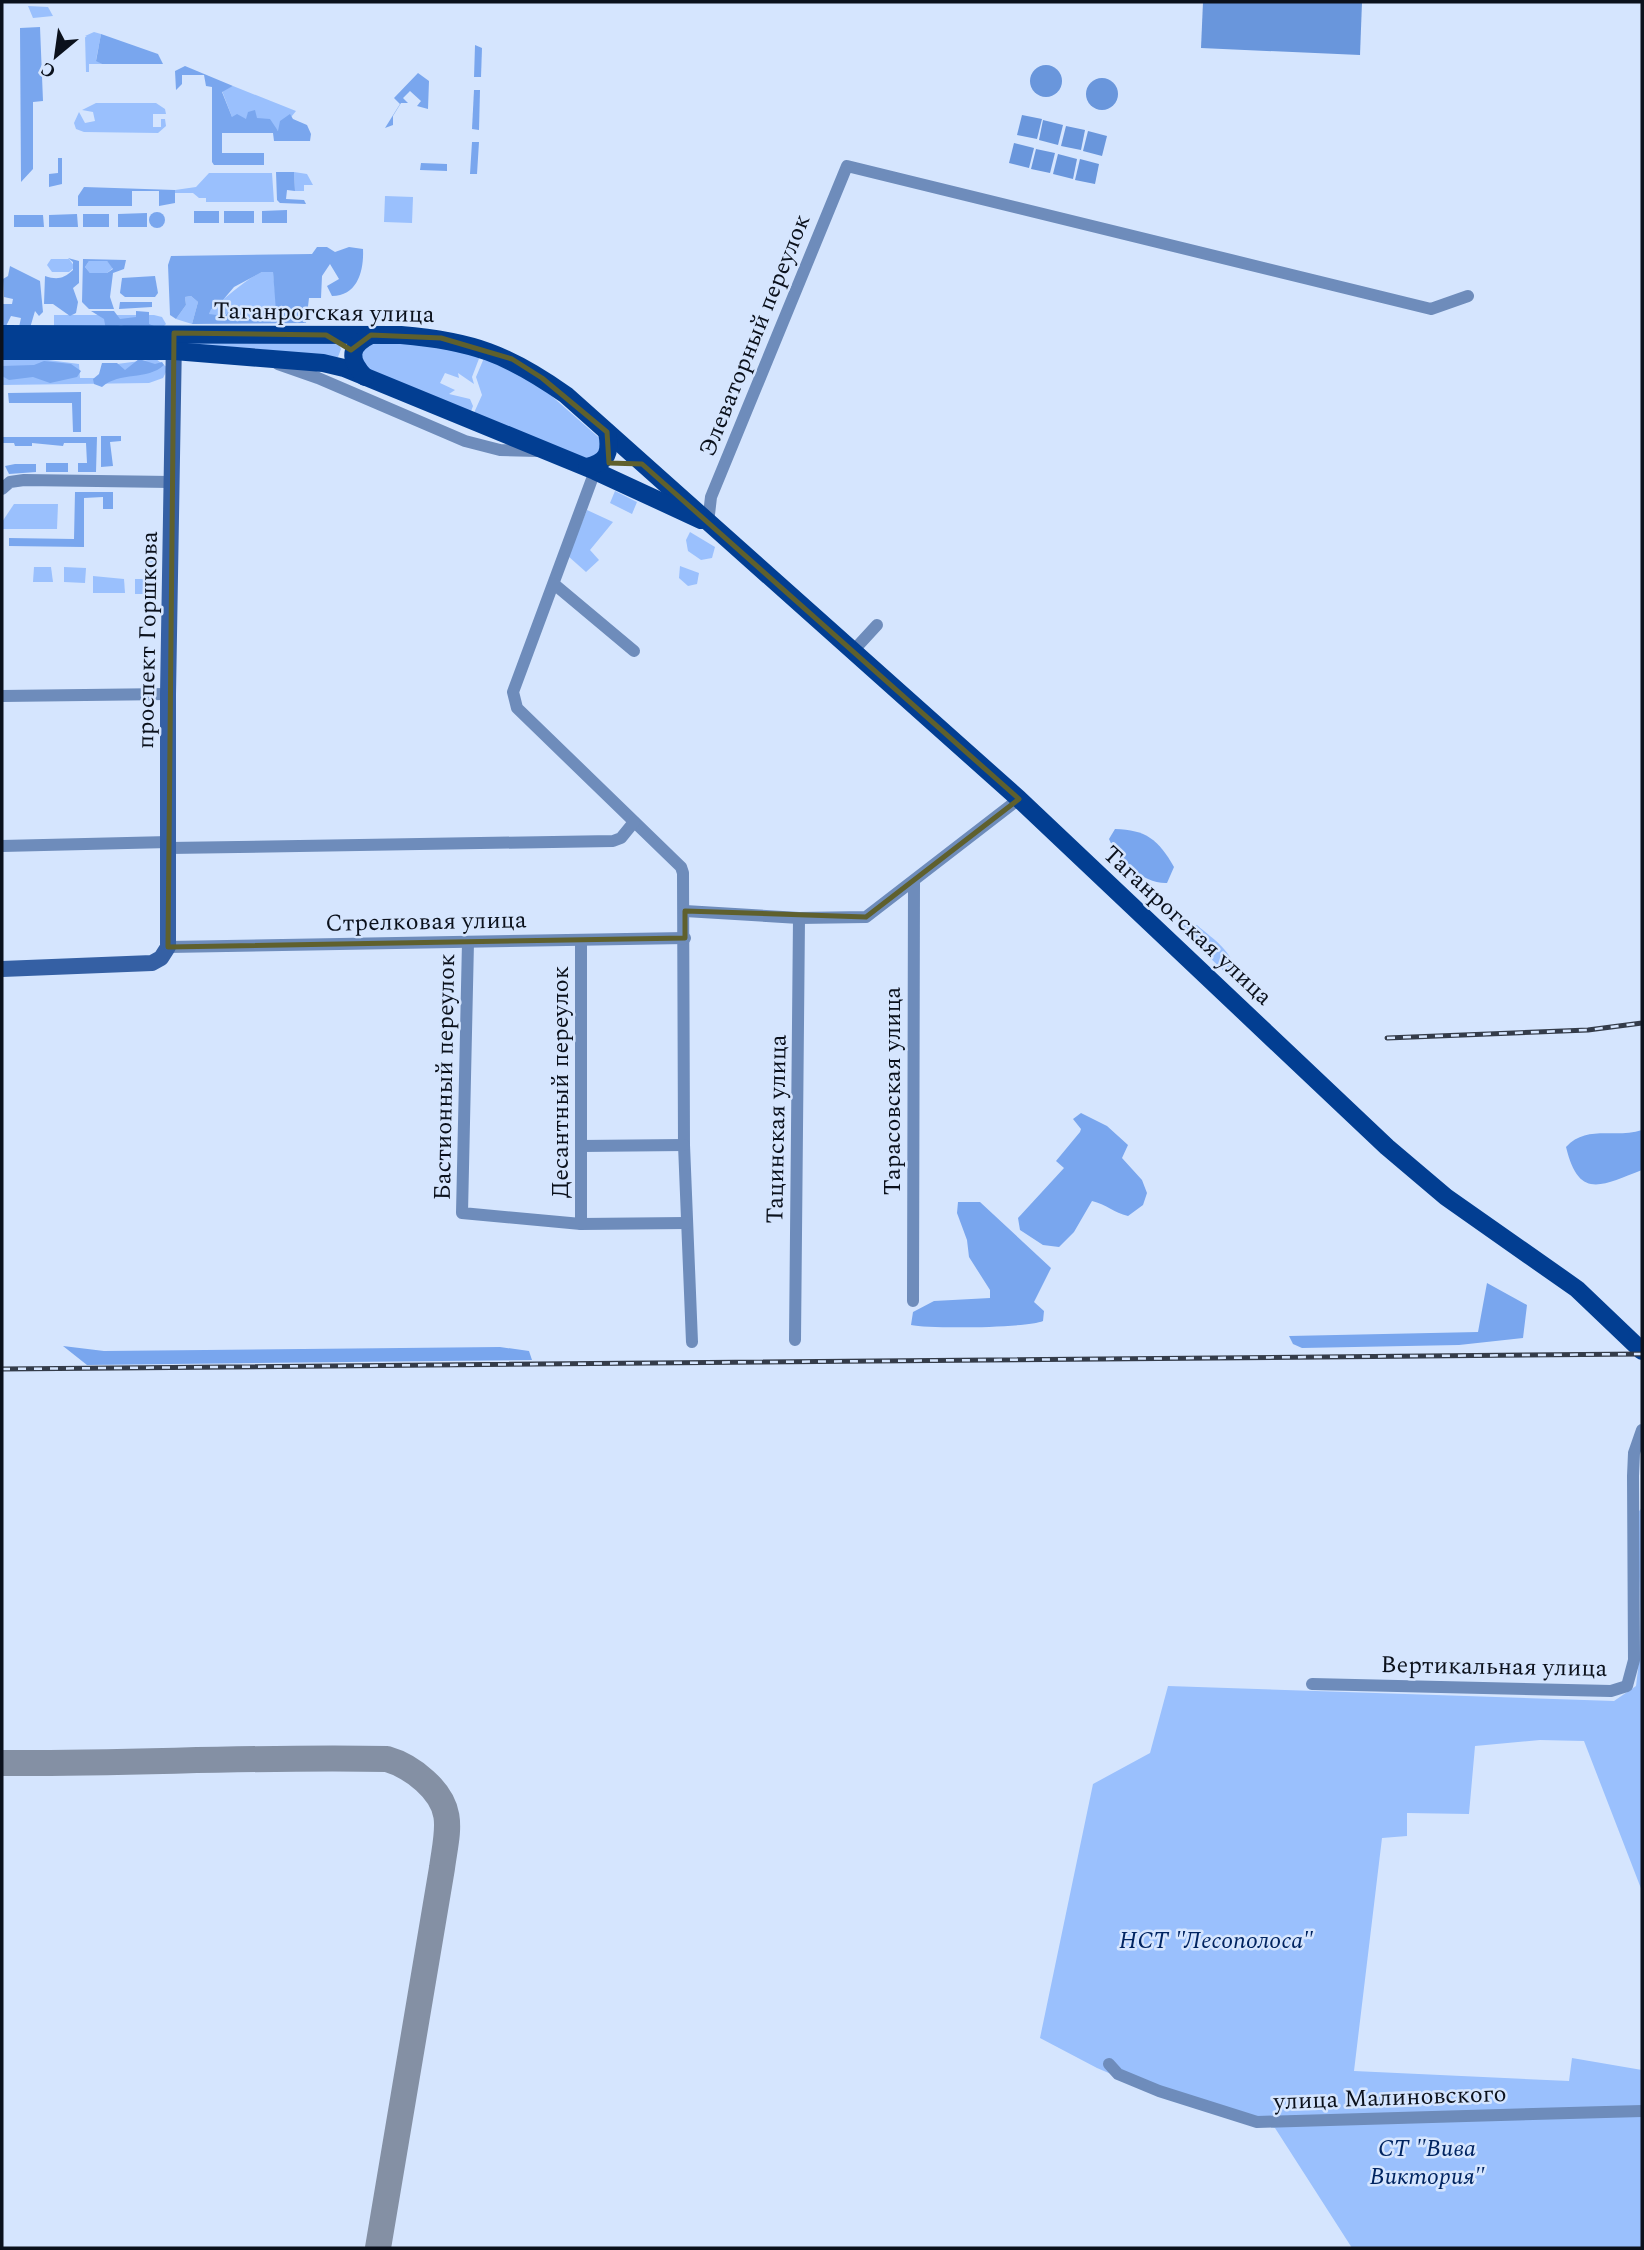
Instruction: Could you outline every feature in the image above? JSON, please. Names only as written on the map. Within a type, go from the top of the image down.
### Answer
[{"type":"main road","name":"Таганрогская улица","points":[[2,334],[174,342],[248,355],[323,363],[365,377],[591,469],[708,523]]},
{"type":"main road","points":[[323,363],[339,359],[344,349],[336,338],[326,335]]},
{"type":"main road","name":"Таганрогская улица","points":[[2,351],[371,335],[441,338],[512,359],[566,395],[854,650],[1019,799],[1387,1147],[1446,1197],[1577,1289],[1642,1351]]},
{"type":"main road","points":[[365,377],[353,363],[352,353],[359,341],[371,335]]},
{"type":"main road","points":[[591,469],[607,457],[607,432]]},
{"type":"main road","points":[[626,485],[619,472],[620,464],[629,460],[642,464]]},
{"type":"street","name":"Элеваторный переулок","points":[[708,523],[710,497],[847,166],[1431,309],[1468,296]]},
{"type":"street","name":"проспект Горшкова","points":[[168,947],[168,694],[174,342]]},
{"type":"street","points":[[248,355],[318,378],[465,441],[500,450],[547,451]]},
{"type":"street","points":[[591,469],[554,584],[513,691],[517,708],[681,867],[685,911],[684,1145],[692,1342]]},
{"type":"street","points":[[2,489],[10,482],[24,480],[171,482]]},
{"type":"street","points":[[554,584],[634,651]]},
{"type":"street","points":[[854,650],[877,625]]},
{"type":"street","points":[[2,696],[168,694]]},
{"type":"street","points":[[685,911],[799,918],[866,917],[1019,799]]},
{"type":"street","points":[[2,846],[613,841],[621,838],[634,822]]},
{"type":"street","name":"Тарасовская улица","points":[[913,1301],[914,881]]},
{"type":"street","name":"Тацинская улица","points":[[794,1340],[799,918]]},
{"type":"street","name":"Стрелковая улица","points":[[168,947],[685,937]]},
{"type":"street","name":"Десантный переулок","points":[[581,940],[581,1224]]},
{"type":"street","name":"Бастионный переулок","points":[[468,942],[463,1213],[581,1224]]},
{"type":"street","points":[[2,970],[152,963],[161,958],[168,947]]},
{"type":"street","points":[[581,1146],[684,1145]]},
{"type":"street","points":[[581,1224],[686,1223]]},
{"type":"street","name":"Вертикальная улица","points":[[1312,1684],[1611,1691],[1627,1686],[1634,1660],[1634,1454],[1642,1430]]},
{"type":"street","name":"улица Малиновского","points":[[1109,2064],[1118,2074],[1159,2091],[1257,2122],[1642,2111]]},
{"type":"highlighted area","points":[[174,333],[326,335],[351,350],[371,335],[441,338],[512,359],[542,378],[607,432],[609,463],[642,464],[1019,799],[866,917],[685,911],[685,938],[168,947]]},
{"type":"green space","points":[[28,6],[48,7],[53,16],[33,18]]},
{"type":"green space","points":[[94,32],[101,34],[96,60],[102,64],[89,64],[89,72],[86,72],[85,36]]},
{"type":"green space","points":[[233,86],[296,111],[279,132],[270,123],[232,117],[222,91]]},
{"type":"green space","points":[[96,103],[156,103],[165,109],[166,114],[153,114],[153,127],[161,127],[161,119],[165,119],[166,126],[158,133],[84,132],[76,129],[74,123],[79,112],[85,123],[95,121],[93,112],[82,110]]},
{"type":"green space","points":[[294,172],[307,174],[313,185],[304,185],[304,191],[295,191]]},
{"type":"green space","points":[[209,173],[272,173],[274,202],[206,202],[206,198],[199,198],[193,193],[175,193],[175,190],[196,187]]},
{"type":"green space","points":[[385,196],[413,197],[412,223],[384,222]]},
{"type":"green space","points":[[51,259],[69,259],[75,267],[69,272],[52,272],[47,265]]},
{"type":"green space","points":[[89,261],[107,261],[113,268],[107,273],[90,273],[85,267]]},
{"type":"green space","points":[[262,272],[273,272],[277,311],[257,309],[251,319],[230,313],[213,317],[209,314],[210,309]]},
{"type":"green space","points":[[191,296],[198,302],[192,324],[176,319],[186,305],[185,297]]},
{"type":"green space","points":[[54,315],[154,315],[162,317],[166,324],[54,328]]},
{"type":"green space","points":[[181,340],[338,342],[341,349],[338,357],[330,359],[250,348],[183,345]]},
{"type":"green space","points":[[402,342],[441,346],[480,356],[472,377],[474,384],[458,373],[459,378],[445,373],[440,383],[455,390],[449,394],[470,399],[473,406],[470,414],[359,367],[362,345]]},
{"type":"green space","points":[[2,357],[47,357],[48,360],[79,364],[80,378],[101,378],[101,366],[156,359],[168,368],[163,378],[149,383],[2,385]]},
{"type":"green space","points":[[484,358],[539,385],[604,442],[594,464],[473,415],[482,395],[476,377]]},
{"type":"green space","points":[[615,491],[637,502],[632,514],[610,503]]},
{"type":"green space","points":[[14,504],[58,504],[57,529],[2,529],[2,522]]},
{"type":"green space","points":[[587,510],[613,522],[590,550],[599,560],[586,572],[568,556]]},
{"type":"green space","points":[[690,532],[715,547],[712,558],[701,560],[688,551],[686,540]]},
{"type":"green space","points":[[146,558],[153,558],[153,594],[135,594],[135,579],[146,579]]},
{"type":"green space","points":[[680,566],[699,573],[697,584],[688,586],[679,578]]},
{"type":"green space","points":[[34,567],[51,567],[53,582],[33,582]]},
{"type":"green space","points":[[64,567],[86,568],[85,583],[64,582]]},
{"type":"green space","points":[[93,576],[124,579],[125,593],[93,593]]},
{"type":"green space","points":[[1197,925],[1223,948],[1232,962],[1231,978],[1179,928]]},
{"type":"green space","name":"НСТ \"Лесополоса\"","points":[[1642,1508],[1642,1891],[1584,1741],[1540,1740],[1475,1746],[1469,1814],[1407,1813],[1407,1836],[1382,1838],[1354,2071],[1569,2081],[1572,2058],[1642,2070],[1642,2248],[1352,2248],[1275,2128],[1158,2094],[1097,2068],[1040,2038],[1093,1784],[1150,1753],[1168,1686],[1614,1701],[1636,1686],[1640,1623],[1635,1515]]},
{"type":"shaded area","points":[[1203,2],[1362,2],[1360,55],[1201,48]]},
{"type":"shaded area","points":[[40,27],[43,101],[33,102],[33,169],[21,182],[20,28]]},
{"type":"shaded area","points":[[101,34],[158,54],[163,64],[102,64],[96,61]]},
{"type":"shaded area","points":[[475,45],[482,48],[481,77],[474,77]]},
{"type":"shaded area","points":[[1046,65],[1058,69],[1062,81],[1058,93],[1046,97],[1034,93],[1030,81],[1034,69]]},
{"type":"shaded area","points":[[185,66],[233,86],[222,92],[232,117],[237,114],[246,119],[248,112],[255,110],[257,118],[270,119],[278,131],[280,121],[290,114],[293,119],[307,125],[311,134],[310,141],[274,141],[273,133],[222,133],[222,153],[264,153],[264,165],[214,165],[212,87],[206,86],[204,75],[182,75],[182,84],[176,90],[175,71]]},
{"type":"shaded area","points":[[418,73],[429,81],[428,109],[417,106],[421,101],[410,91],[403,98],[408,103],[401,103],[393,116],[393,125],[385,128],[400,104],[394,98]]},
{"type":"shaded area","points":[[1102,78],[1114,82],[1118,94],[1114,106],[1102,110],[1090,106],[1086,94],[1090,82]]},
{"type":"shaded area","points":[[474,90],[480,90],[479,130],[472,129]]},
{"type":"shaded area","points":[[1022,115],[1042,119],[1037,139],[1017,135]]},
{"type":"shaded area","points":[[1043,120],[1063,125],[1058,145],[1039,140]]},
{"type":"shaded area","points":[[1066,126],[1085,130],[1081,150],[1061,146]]},
{"type":"shaded area","points":[[1088,131],[1107,136],[1102,156],[1083,151]]},
{"type":"shaded area","points":[[472,142],[479,142],[477,174],[470,174]]},
{"type":"shaded area","points":[[1014,143],[1034,148],[1029,168],[1009,163]]},
{"type":"shaded area","points":[[1036,149],[1055,153],[1050,173],[1031,169]]},
{"type":"shaded area","points":[[1058,154],[1077,159],[1073,179],[1053,174]]},
{"type":"shaded area","points":[[58,158],[62,158],[62,184],[49,187],[49,174],[58,173]]},
{"type":"shaded area","points":[[1080,159],[1099,164],[1095,184],[1075,180]]},
{"type":"shaded area","points":[[421,163],[447,164],[447,171],[420,170]]},
{"type":"shaded area","points":[[276,172],[294,172],[295,191],[287,190],[286,199],[304,200],[306,204],[280,203],[277,200]]},
{"type":"shaded area","points":[[84,187],[175,190],[175,203],[159,206],[159,191],[132,191],[132,206],[78,206],[78,196]]},
{"type":"shaded area","points":[[287,210],[287,223],[262,223],[262,211]]},
{"type":"shaded area","points":[[194,211],[219,211],[219,223],[194,223]]},
{"type":"shaded area","points":[[224,211],[254,211],[254,223],[224,223]]},
{"type":"shaded area","points":[[157,212],[163,214],[163,226],[157,228],[151,226],[149,220],[151,214]]},
{"type":"shaded area","points":[[147,213],[147,227],[118,227],[118,214]]},
{"type":"shaded area","points":[[77,214],[78,227],[49,227],[49,215]]},
{"type":"shaded area","points":[[83,214],[109,214],[109,227],[83,227]]},
{"type":"shaded area","points":[[14,215],[43,215],[44,227],[14,227]]},
{"type":"shaded area","points":[[317,247],[327,247],[335,252],[349,247],[363,249],[358,280],[348,292],[332,296],[327,286],[339,279],[330,264],[322,276],[321,298],[309,298],[306,323],[192,324],[198,302],[191,296],[185,297],[186,305],[176,319],[170,315],[168,265],[171,256],[312,254]],"holes":[[[262,272],[273,272],[276,311],[257,309],[250,319],[243,319],[243,313],[234,308],[224,316],[209,314],[234,287]]]},
{"type":"shaded area","points":[[68,258],[79,261],[79,283],[73,288],[78,302],[76,313],[70,316],[53,304],[44,304],[45,276],[60,278],[73,270],[73,262]]},
{"type":"shaded area","points":[[83,259],[126,260],[124,269],[113,273],[110,297],[114,309],[89,309],[82,302]],"holes":[[[89,261],[107,261],[113,269],[107,273],[90,273],[85,267]]]},
{"type":"shaded area","points":[[10,266],[40,281],[43,312],[39,316],[35,311],[30,328],[19,327],[21,318],[11,316],[5,328],[2,327],[2,304],[12,304],[13,299],[4,297],[3,279],[8,276]]},
{"type":"shaded area","points":[[155,276],[158,293],[155,297],[125,297],[120,293],[122,278]]},
{"type":"shaded area","points":[[120,302],[152,302],[152,307],[119,309]]},
{"type":"shaded area","points":[[91,311],[114,311],[120,319],[136,317],[136,311],[149,312],[149,324],[154,326],[130,328],[121,325],[106,330],[104,319]]},
{"type":"shaded area","points":[[139,359],[155,364],[162,362],[164,365],[150,373],[117,379],[102,387],[94,384],[93,379],[99,374],[102,363],[117,363],[125,370]]},
{"type":"shaded area","points":[[44,361],[71,364],[81,371],[77,377],[50,383],[33,377],[9,380],[2,376],[2,366],[34,365]]},
{"type":"shaded area","points":[[81,392],[81,432],[73,432],[72,403],[9,403],[8,393]]},
{"type":"shaded area","points":[[101,436],[121,436],[121,441],[110,442],[113,466],[101,467]]},
{"type":"shaded area","points":[[2,437],[97,437],[96,472],[78,472],[78,463],[87,463],[86,443],[64,443],[63,446],[32,443],[32,446],[15,446],[14,443],[2,443]]},
{"type":"shaded area","points":[[46,463],[68,463],[68,472],[46,472]]},
{"type":"shaded area","points":[[36,464],[36,472],[9,474],[5,466]]},
{"type":"shaded area","points":[[75,492],[113,492],[113,509],[103,509],[103,497],[84,498],[84,547],[9,546],[9,538],[74,539]]},
{"type":"shaded area","points":[[1115,829],[1143,834],[1162,849],[1174,867],[1167,883],[1149,880],[1140,875],[1118,855],[1109,839]]},
{"type":"shaded area","points":[[1081,1113],[1107,1126],[1128,1145],[1122,1158],[1142,1180],[1147,1193],[1143,1205],[1128,1216],[1092,1201],[1074,1232],[1059,1247],[1043,1245],[1020,1230],[1018,1218],[1064,1168],[1056,1161],[1080,1132],[1081,1129],[1073,1119]]},
{"type":"shaded area","points":[[1642,1130],[1642,1170],[1604,1184],[1594,1184],[1585,1182],[1571,1164],[1566,1147],[1574,1140],[1592,1134]]},
{"type":"shaded area","points":[[958,1202],[980,1202],[1051,1268],[1034,1302],[1044,1311],[1043,1321],[978,1327],[911,1325],[913,1312],[934,1301],[990,1298],[990,1290],[969,1257],[967,1240],[957,1213]]},
{"type":"shaded area","points":[[1487,1283],[1527,1305],[1523,1338],[1459,1345],[1302,1348],[1293,1344],[1289,1336],[1478,1332]]},
{"type":"shaded area","points":[[63,1346],[104,1351],[500,1347],[529,1351],[532,1360],[87,1365]]},
{"type":"taxiway","points":[[2,1763],[387,1759],[412,1771],[435,1791],[445,1811],[446,1843],[378,2248]]},
{"type":"railway","points":[[1387,1038],[1588,1030],[1642,1023]]},
{"type":"railway","points":[[2,1369],[1642,1354]]},
{"type":"park label","name":"СТ \"Вива Виктория\"","points":[[1427,2162]]}]
